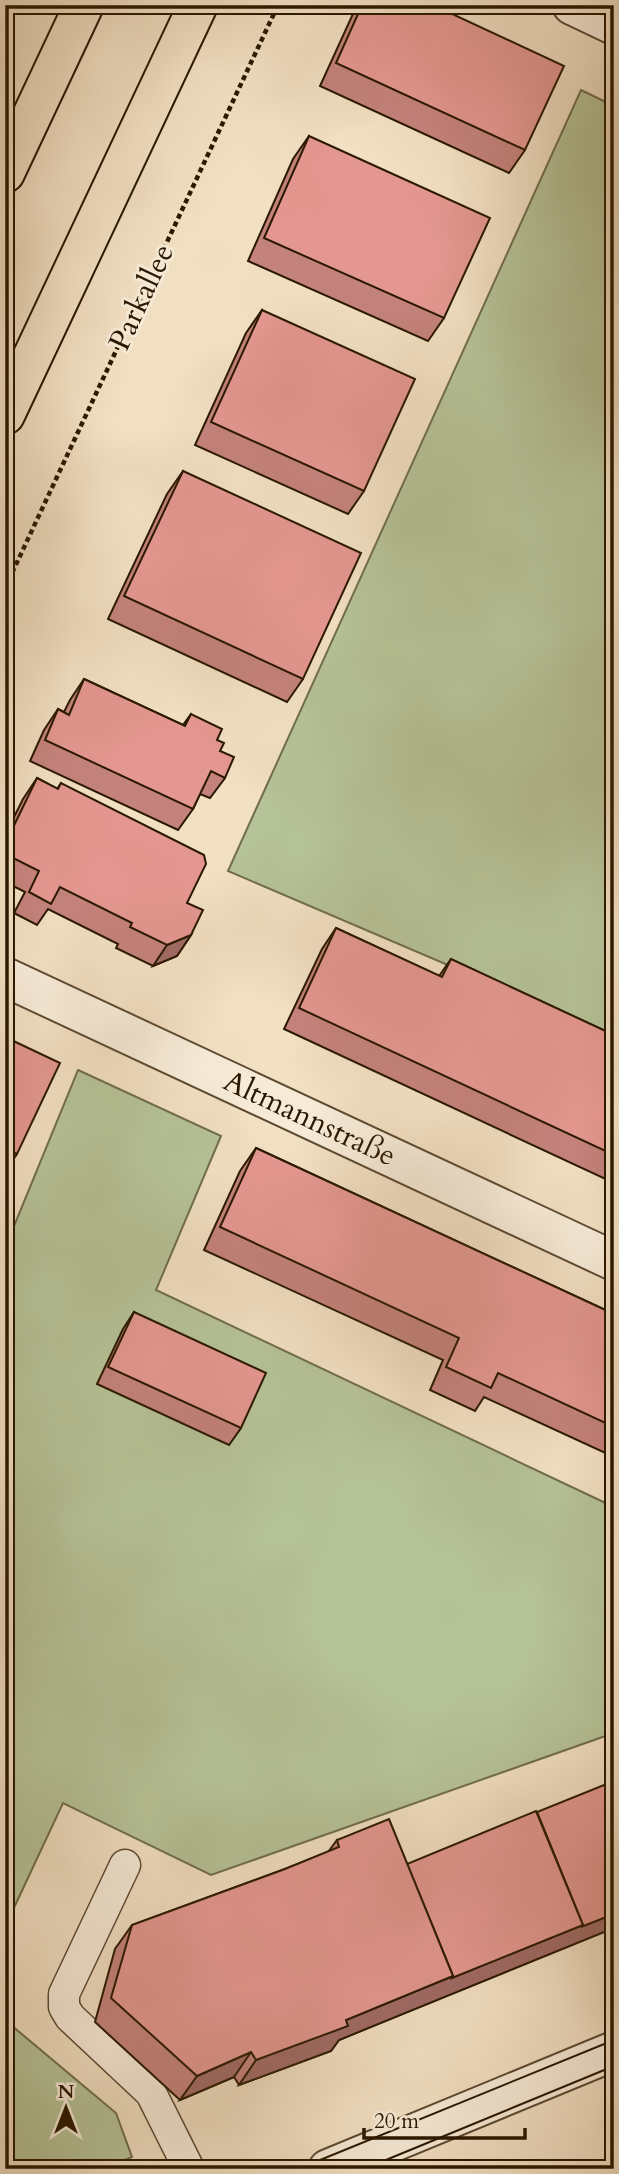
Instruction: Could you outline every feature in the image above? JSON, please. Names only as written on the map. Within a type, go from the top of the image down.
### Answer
[{"type":"main road","points":[[5,173],[84,5]]},
{"type":"main road","points":[[5,415],[198,5]]},
{"type":"street","points":[[572,5],[614,24]]},
{"type":"street","name":"Altmannstraße","points":[[5,977],[614,1261]]},
{"type":"street","points":[[328,2169],[614,2051]]},
{"type":"lane","points":[[125,1865],[64,1994],[64,2007],[70,2017],[151,2093],[189,2169]]},
{"type":"path","name":"Parkallee","points":[[5,589],[278,5]]},
{"type":"green space","points":[[581,90],[614,106],[614,1036],[228,871]]},
{"type":"green space","points":[[78,1070],[221,1136],[156,1290],[614,1507],[614,1733],[211,1875],[63,1803],[5,1927],[5,1248]]},
{"type":"green space","points":[[5,2020],[116,2113],[132,2157],[103,2169],[5,2169]]},
{"type":"building","points":[[362,5],[433,5],[564,66],[525,150],[336,63]]},
{"type":"building","points":[[309,136],[490,218],[444,318],[264,238]]},
{"type":"building","points":[[262,310],[415,379],[364,491],[211,422]]},
{"type":"building","points":[[183,471],[361,553],[303,679],[124,596]]},
{"type":"building","points":[[84,679],[185,726],[191,714],[222,729],[217,740],[224,743],[220,751],[234,757],[225,778],[211,771],[193,809],[45,740],[58,709],[69,715]]},
{"type":"building","points":[[37,778],[58,789],[61,783],[204,855],[206,864],[187,903],[203,910],[191,935],[167,945],[130,927],[132,923],[60,887],[51,904],[29,892],[39,871],[5,854],[5,844]]},
{"type":"building","points":[[336,928],[442,977],[451,959],[614,1035],[614,1155],[299,1008]]},
{"type":"building","points":[[5,1037],[60,1063],[17,1154],[5,1148]]},
{"type":"building","points":[[256,1148],[614,1314],[614,1427],[498,1373],[491,1388],[446,1367],[459,1338],[220,1227]]},
{"type":"building","points":[[134,1312],[266,1373],[241,1428],[108,1367]]},
{"type":"building","points":[[614,1781],[614,1914],[581,1927],[583,1925],[537,1812]]},
{"type":"building","points":[[536,1811],[583,1925],[452,1978],[407,1864]]},
{"type":"building","points":[[389,1819],[453,1976],[346,2020],[348,2026],[256,2060],[251,2052],[197,2076],[111,1998],[132,1925],[339,1847],[337,1840]]},
{"type":"tram line","points":[[298,2169],[614,2040]]},
{"type":"tram line","points":[[364,2169],[614,2066]]}]
